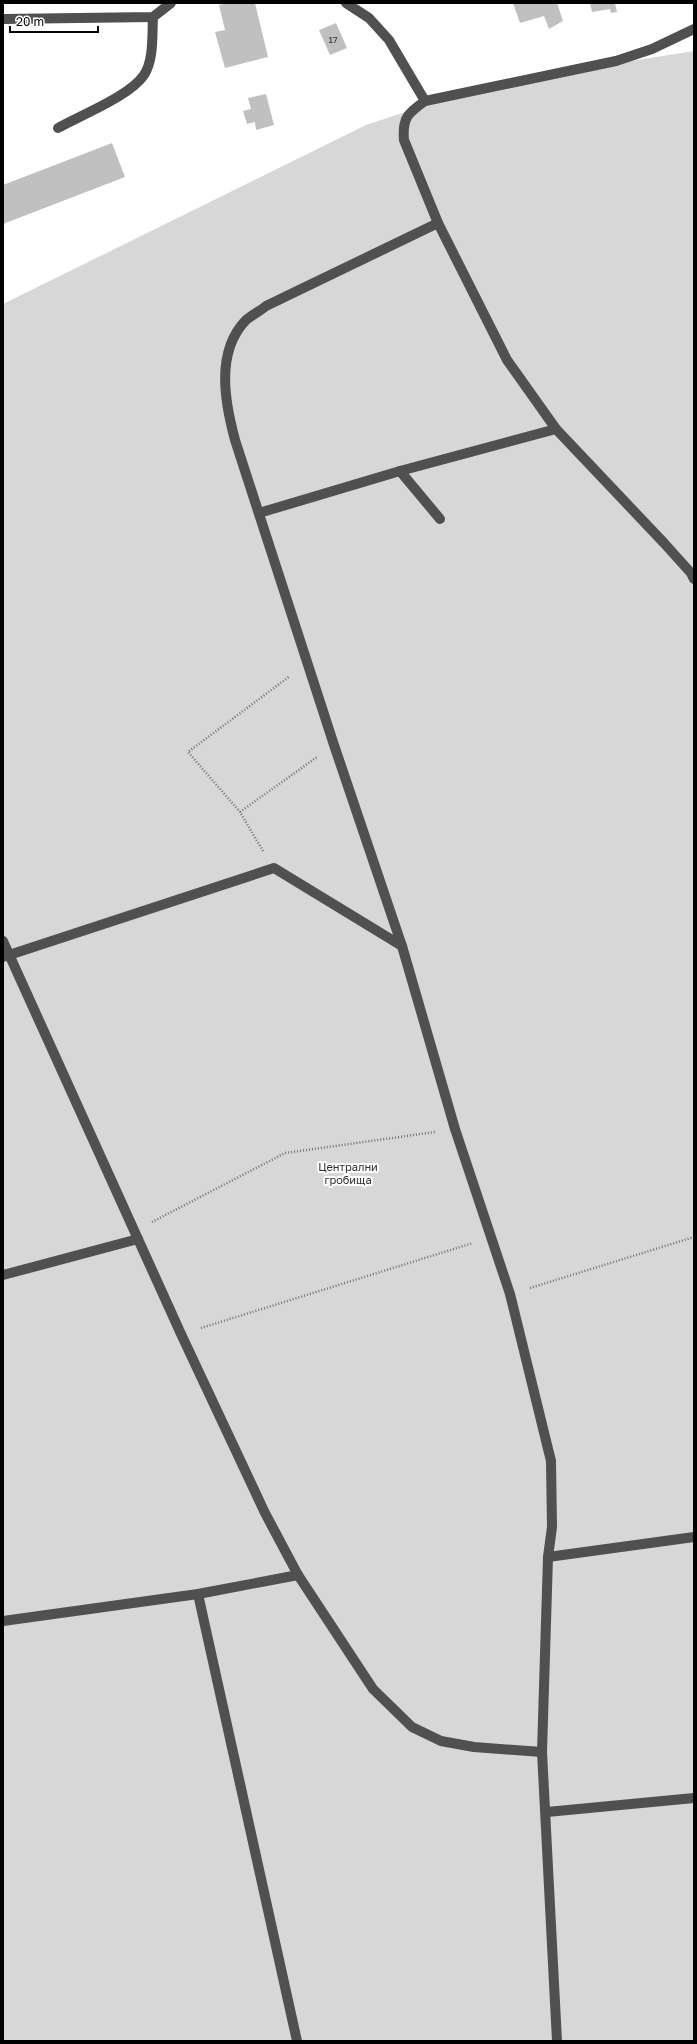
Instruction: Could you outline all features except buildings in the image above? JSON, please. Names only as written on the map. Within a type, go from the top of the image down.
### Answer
[{"type":"street","points":[[3,19],[153,18],[171,3]]},
{"type":"street","points":[[346,3],[369,18],[389,40],[425,101]]},
{"type":"street","points":[[58,128],[132,88],[145,74],[151,52],[153,18]]},
{"type":"street","points":[[694,29],[652,49],[616,61],[425,101],[410,111],[402,126],[404,140],[438,223],[507,360],[556,429],[664,543],[691,573],[694,579]]},
{"type":"street","points":[[438,223],[266,306],[246,320],[233,340],[225,377],[226,400],[235,440],[334,745],[402,946],[455,1129],[510,1294],[551,1461],[552,1527],[548,1557],[542,1752],[547,1812],[557,2041]]},
{"type":"street","points":[[259,513],[400,471],[556,429]]},
{"type":"street","points":[[400,471],[440,519]]},
{"type":"street","points":[[6,956],[274,868],[402,946]]},
{"type":"street","points":[[3,941],[6,956],[265,1513],[298,1575],[373,1689],[412,1727],[447,1742],[474,1747],[542,1752]]},
{"type":"street","points":[[3,1275],[136,1235]]},
{"type":"street","points":[[548,1557],[694,1537]]},
{"type":"street","points":[[3,1622],[198,1594],[298,1575]]},
{"type":"street","points":[[198,1594],[297,2041]]},
{"type":"street","points":[[547,1812],[694,1798]]},
{"type":"path","points":[[274,868],[240,812],[188,752],[308,662]]},
{"type":"path","points":[[240,812],[334,745]]},
{"type":"path","points":[[136,1235],[284,1153],[455,1129]]},
{"type":"path","points":[[510,1294],[694,1237]]},
{"type":"path","points":[[181,1334],[491,1238]]},
{"type":"green space","name":"Централни гробища","points":[[694,51],[694,2041],[3,2041],[3,304],[366,125],[492,83]]}]
